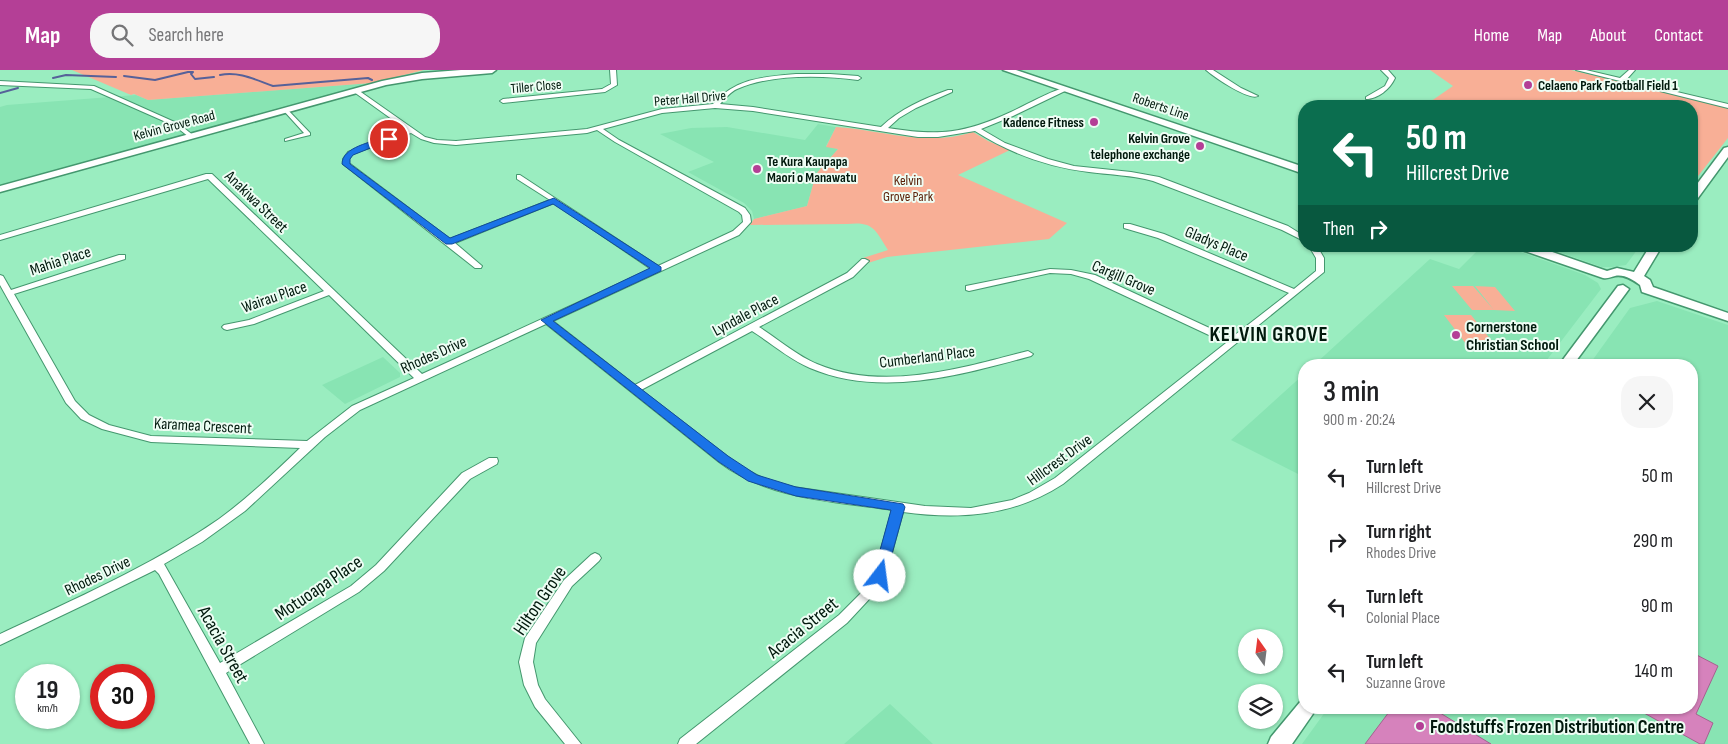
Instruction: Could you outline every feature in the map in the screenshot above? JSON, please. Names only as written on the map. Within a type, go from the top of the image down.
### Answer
[{"type":"main road","name":"Kelvin Grove Road","points":[[0,189],[356,91],[414,77],[492,70]]},
{"type":"main road","name":"Roberts Line","points":[[1013,71],[1063,90],[1298,169]]},
{"type":"main road","points":[[1698,191],[1728,150]]},
{"type":"main road","points":[[1540,252],[1607,276],[1618,272],[1637,277],[1646,284],[1647,289]]},
{"type":"main road","points":[[1637,277],[1652,252]]},
{"type":"main road","points":[[1607,276],[1608,281],[1623,289],[1635,292],[1647,289],[1728,317]]},
{"type":"main road","points":[[1570,359],[1623,289]]},
{"type":"main road","points":[[1279,744],[1302,714]]},
{"type":"street","name":"Tiller Close","points":[[503,101],[603,91],[614,84],[613,70]]},
{"type":"street","points":[[1209,70],[1238,89],[1255,96]]},
{"type":"street","points":[[1368,98],[1388,88],[1392,78],[1384,70]]},
{"type":"street","points":[[1579,70],[1728,106]]},
{"type":"street","points":[[1622,80],[1632,70]]},
{"type":"street","points":[[715,106],[735,88],[759,81],[836,75],[858,78]]},
{"type":"street","points":[[0,83],[92,87],[177,125],[191,136]]},
{"type":"street","name":"Peter Hall Drive","points":[[356,91],[429,140],[456,143],[599,129],[654,113],[715,106],[753,109],[929,136],[952,135],[978,129],[1063,90]]},
{"type":"street","points":[[882,130],[890,121],[906,109],[950,91]]},
{"type":"street","points":[[286,110],[308,134],[287,140]]},
{"type":"street","name":"Rhodes Drive","points":[[0,640],[156,563],[224,521],[270,484],[308,445],[330,426],[356,408],[736,233],[747,222],[746,215],[742,210],[617,141],[599,129]]},
{"type":"street","points":[[978,129],[1006,145],[1064,166],[1136,173],[1156,179],[1284,228],[1298,236]]},
{"type":"street","points":[[412,130],[350,153],[346,159],[346,164],[478,266]]},
{"type":"street","name":"Anakiwa Street","points":[[0,238],[209,176],[420,378]]},
{"type":"street","points":[[520,177],[657,269]]},
{"type":"street","points":[[449,242],[554,201]]},
{"type":"street","name":"Gladys Place","points":[[1127,226],[1161,236],[1294,292]]},
{"type":"street","name":"Hillcrest Drive","points":[[546,320],[723,459],[752,478],[796,491],[899,507],[940,512],[967,512],[1001,508],[1030,499],[1059,481],[1320,272],[1321,258],[1317,252]]},
{"type":"street","name":"Mahia Place","points":[[8,293],[122,257]]},
{"type":"street","name":"Lyndale Place","points":[[635,389],[850,276],[865,261]]},
{"type":"street","name":"Cargill Grove","points":[[969,288],[1050,271],[1071,272],[1092,277],[1232,342]]},
{"type":"street","name":"Karamea Crescent","points":[[0,278],[71,403],[86,417],[106,427],[151,439],[308,445]]},
{"type":"street","name":"Wairau Place","points":[[227,327],[251,322],[330,292]]},
{"type":"street","name":"Cumberland Place","points":[[753,327],[814,366],[849,377],[896,379],[929,375],[1028,354]]},
{"type":"street","name":"Motuoapa Place","points":[[218,671],[355,589],[380,568],[466,476],[493,461]]},
{"type":"street","name":"Acacia Street","points":[[684,744],[843,619],[870,591],[880,576],[899,507]]},
{"type":"street","name":"Hilton Grove","points":[[574,744],[540,703],[531,685],[526,662],[530,642],[568,583],[595,558]]},
{"type":"street","name":"Acacia Street","points":[[156,563],[163,572],[258,744]]},
{"type":"shaded area","points":[[372,83],[0,186],[0,107],[7,105],[136,95],[148,100]]},
{"type":"shaded area","name":"Te Kura Kaupapa Maori o Manawatu","points":[[818,124],[836,127],[826,146],[838,149],[816,174],[807,206],[754,219],[752,211],[744,203],[688,172],[714,162],[660,134],[691,128],[727,127],[805,140]]},
{"type":"shaded area","name":"Cornerstone Christian School","points":[[1476,252],[1521,252],[1585,275],[1598,283],[1601,289],[1548,359],[1321,359],[1430,259],[1459,269]]},
{"type":"shaded area","points":[[1558,252],[1636,252],[1626,265],[1602,267]]},
{"type":"shaded area","points":[[1657,301],[1728,325],[1728,744],[1302,744],[1324,714],[1698,714],[1698,359],[1593,359],[1630,308]]},
{"type":"shaded area","points":[[383,357],[400,373],[400,377],[345,404],[322,385]]},
{"type":"shaded area","points":[[1298,379],[1298,474],[1231,440]]},
{"type":"shaded area","points":[[890,704],[933,744],[844,744]]},
{"type":"green space","points":[[72,70],[424,70],[372,83],[148,100],[134,94],[131,95]]},
{"type":"green space","points":[[1430,70],[1571,70],[1695,100],[1433,100],[1453,86]]},
{"type":"green space","points":[[1698,101],[1728,108],[1728,138],[1698,176]]},
{"type":"green space","name":"Kelvin Grove Park","points":[[836,127],[922,138],[956,136],[973,132],[988,141],[1010,150],[958,175],[1067,223],[1049,239],[887,257],[868,263],[863,258],[888,250],[876,232],[868,225],[856,223],[750,225],[754,219],[807,206],[816,174],[838,149],[826,147]]},
{"type":"green space","points":[[1452,286],[1473,286],[1494,310],[1472,310]]},
{"type":"green space","points":[[1475,286],[1495,287],[1515,311],[1494,310]]},
{"type":"green space","points":[[1444,315],[1471,315],[1495,345],[1466,344]]},
{"type":"building","points":[[1698,656],[1718,666],[1698,710]]},
{"type":"building","name":"Foodstuffs Frozen Distribution Centre","points":[[1388,714],[1442,714],[1491,744],[1365,744]]},
{"type":"building","points":[[1646,714],[1696,714],[1713,723],[1704,744],[1700,744]]},
{"type":"waterway","points":[[124,76],[155,80],[193,72],[191,74],[195,79],[214,77]]},
{"type":"waterway","points":[[53,78],[66,75],[116,77]]},
{"type":"waterway","points":[[220,75],[241,75],[273,86],[368,78],[372,80]]},
{"type":"waterway","points":[[0,93],[18,88]]},
{"type":"place","name":"Celaeno Park Football Field 1","points":[[1528,85]]},
{"type":"place","name":"Kadence Fitness","points":[[1094,122]]},
{"type":"place","name":"Kelvin Grove telephone exchange","points":[[1200,146]]},
{"type":"place","name":"Te Kura Kaupapa Maori o Manawatu","points":[[757,169]]},
{"type":"place","name":"Cornerstone Christian School","points":[[1456,335]]},
{"type":"place","name":"Foodstuffs Frozen Distribution Centre","points":[[1420,726]]},
{"type":"district","name":"KELVIN GROVE","points":[[1269,334]]},
{"type":"route","points":[[389,139],[350,153],[346,159],[346,164],[449,242],[554,201],[657,269],[546,320],[723,459],[752,478],[796,491],[899,507],[880,576]]}]
